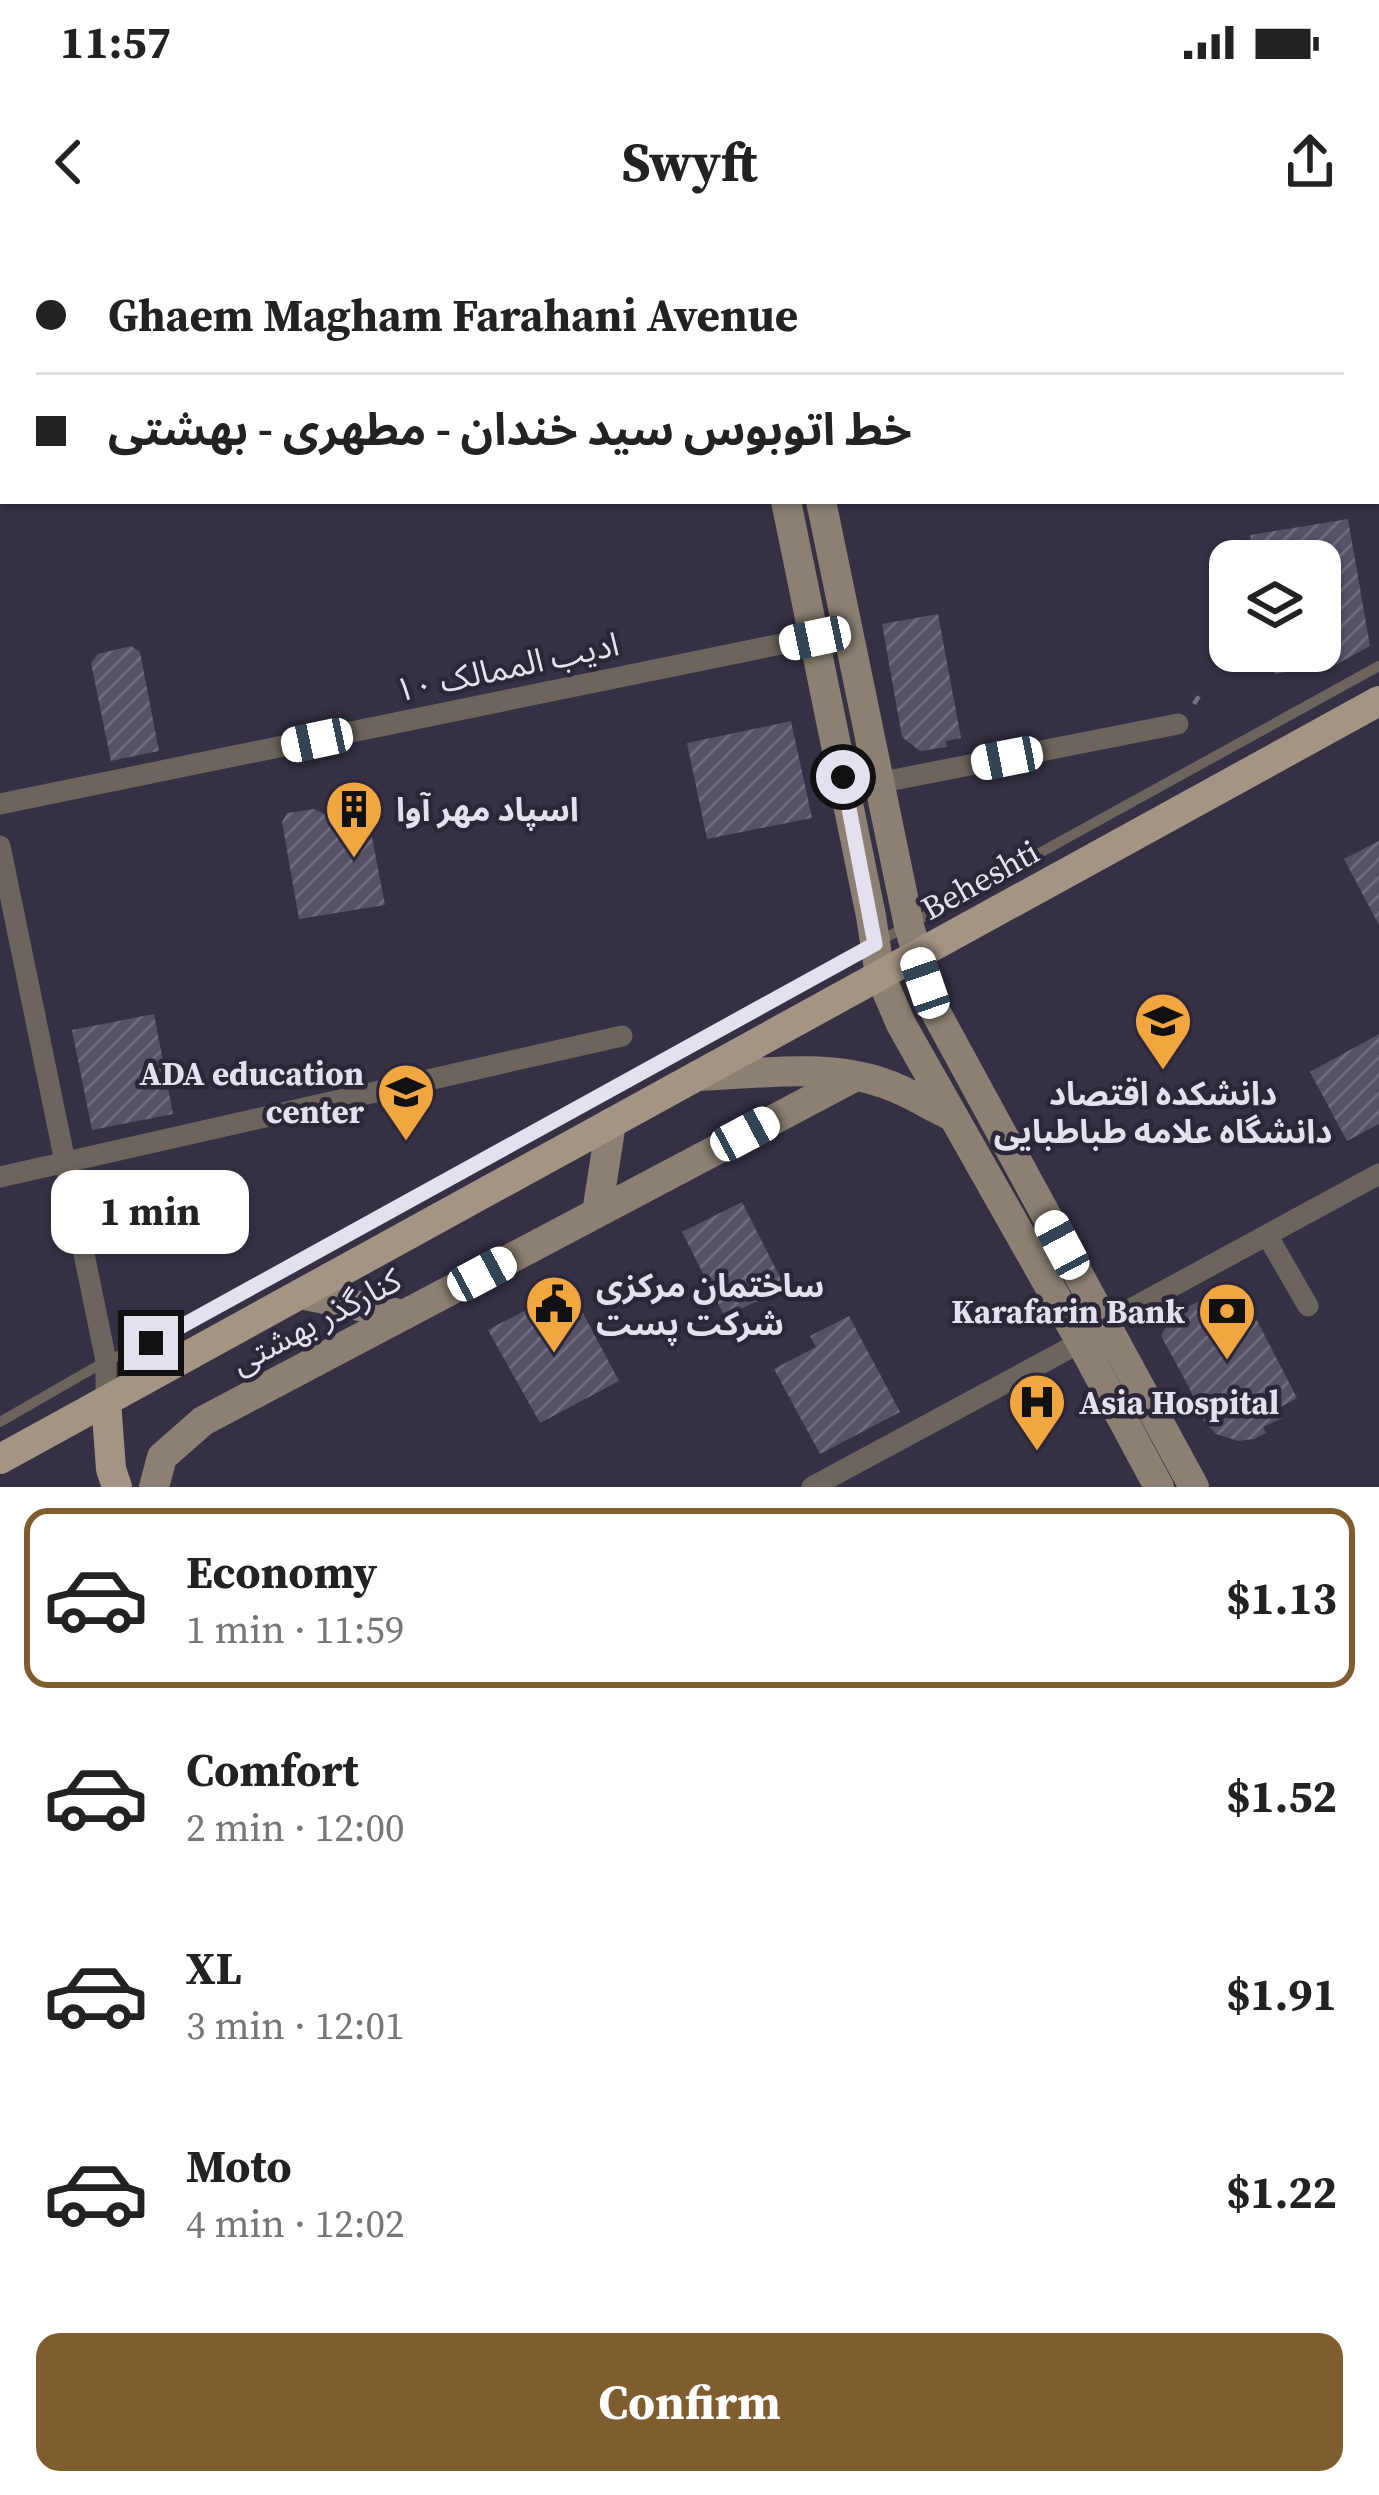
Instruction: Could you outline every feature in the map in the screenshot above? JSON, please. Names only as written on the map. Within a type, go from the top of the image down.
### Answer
[{"type":"main road","points":[[786,504],[878,960],[901,1024],[950,1115],[1194,1487]]},
{"type":"main road","points":[[821,504],[913,941],[934,1009],[1093,1333],[1159,1487]]},
{"type":"main road","name":"Beheshti","points":[[0,1459],[697,1076],[878,960],[1379,701]]},
{"type":"main road","points":[[697,1076],[856,1076],[886,1084],[950,1115]]},
{"type":"main road","name":"کنارگذر بهشتی","points":[[154,1487],[167,1450],[203,1421],[856,1076]]},
{"type":"main road","points":[[597,1213],[611,1123]]},
{"type":"main road","points":[[300,1294],[404,1315]]},
{"type":"main road","points":[[106,1401],[111,1469],[117,1487]]},
{"type":"street","name":"ادیب الممالک ۱۰","points":[[0,804],[815,638]]},
{"type":"street","points":[[878,783],[1178,724]]},
{"type":"street","points":[[0,846],[106,1361],[106,1401]]},
{"type":"street","points":[[0,1177],[622,1036]]},
{"type":"street","points":[[812,1487],[1379,1174]]},
{"type":"street","points":[[1267,1235],[1308,1306]]},
{"type":"lane","points":[[913,941],[1379,666]]},
{"type":"lane","points":[[0,1422],[106,1361],[151,1343],[878,960]]},
{"type":"building","points":[[1348,519],[1370,646],[1341,662],[1341,540],[1251,540],[1250,535]]},
{"type":"building","points":[[938,614],[961,738],[946,741],[947,747],[920,751],[902,737],[882,624]]},
{"type":"building","points":[[131,646],[140,652],[159,751],[111,761],[91,663],[98,654]]},
{"type":"building","points":[[791,721],[812,818],[707,839],[687,743]]},
{"type":"building","points":[[356,803],[366,807],[385,905],[299,919],[282,822],[287,813],[314,809],[324,814],[329,806]]},
{"type":"building","points":[[1379,841],[1379,925],[1344,859]]},
{"type":"building","points":[[154,1014],[173,1114],[92,1130],[72,1030]]},
{"type":"building","points":[[1379,1034],[1379,1124],[1347,1141],[1310,1072]]},
{"type":"building","points":[[742,1202],[785,1287],[725,1317],[682,1232]]},
{"type":"building","name":"Karafarin Bank","points":[[1237,1282],[1297,1398],[1277,1409],[1282,1418],[1263,1427],[1266,1433],[1238,1441],[1216,1434],[1203,1420],[1161,1336],[1172,1315]]},
{"type":"building","name":"ساختمان مرکزی شرکت پست","points":[[569,1287],[619,1381],[540,1423],[488,1330]]},
{"type":"building","points":[[849,1316],[900,1412],[820,1454],[774,1369],[816,1347],[810,1336]]},
{"type":"place","name":"اسپاد مهر آوا","points":[[354,860]]},
{"type":"place","name":"دانشکده اقتصاد دانشگاه علامه طباطبایی","points":[[1163,1072]]},
{"type":"place","name":"ADA education center","points":[[406,1143]]},
{"type":"place","name":"ساختمان مرکزی شرکت پست","points":[[554,1355]]},
{"type":"place","name":"Karafarin Bank","points":[[1227,1362]]},
{"type":"place","name":"Asia Hospital","points":[[1037,1453]]},
{"type":"route","points":[[151,1343],[875,944],[843,777]]}]
